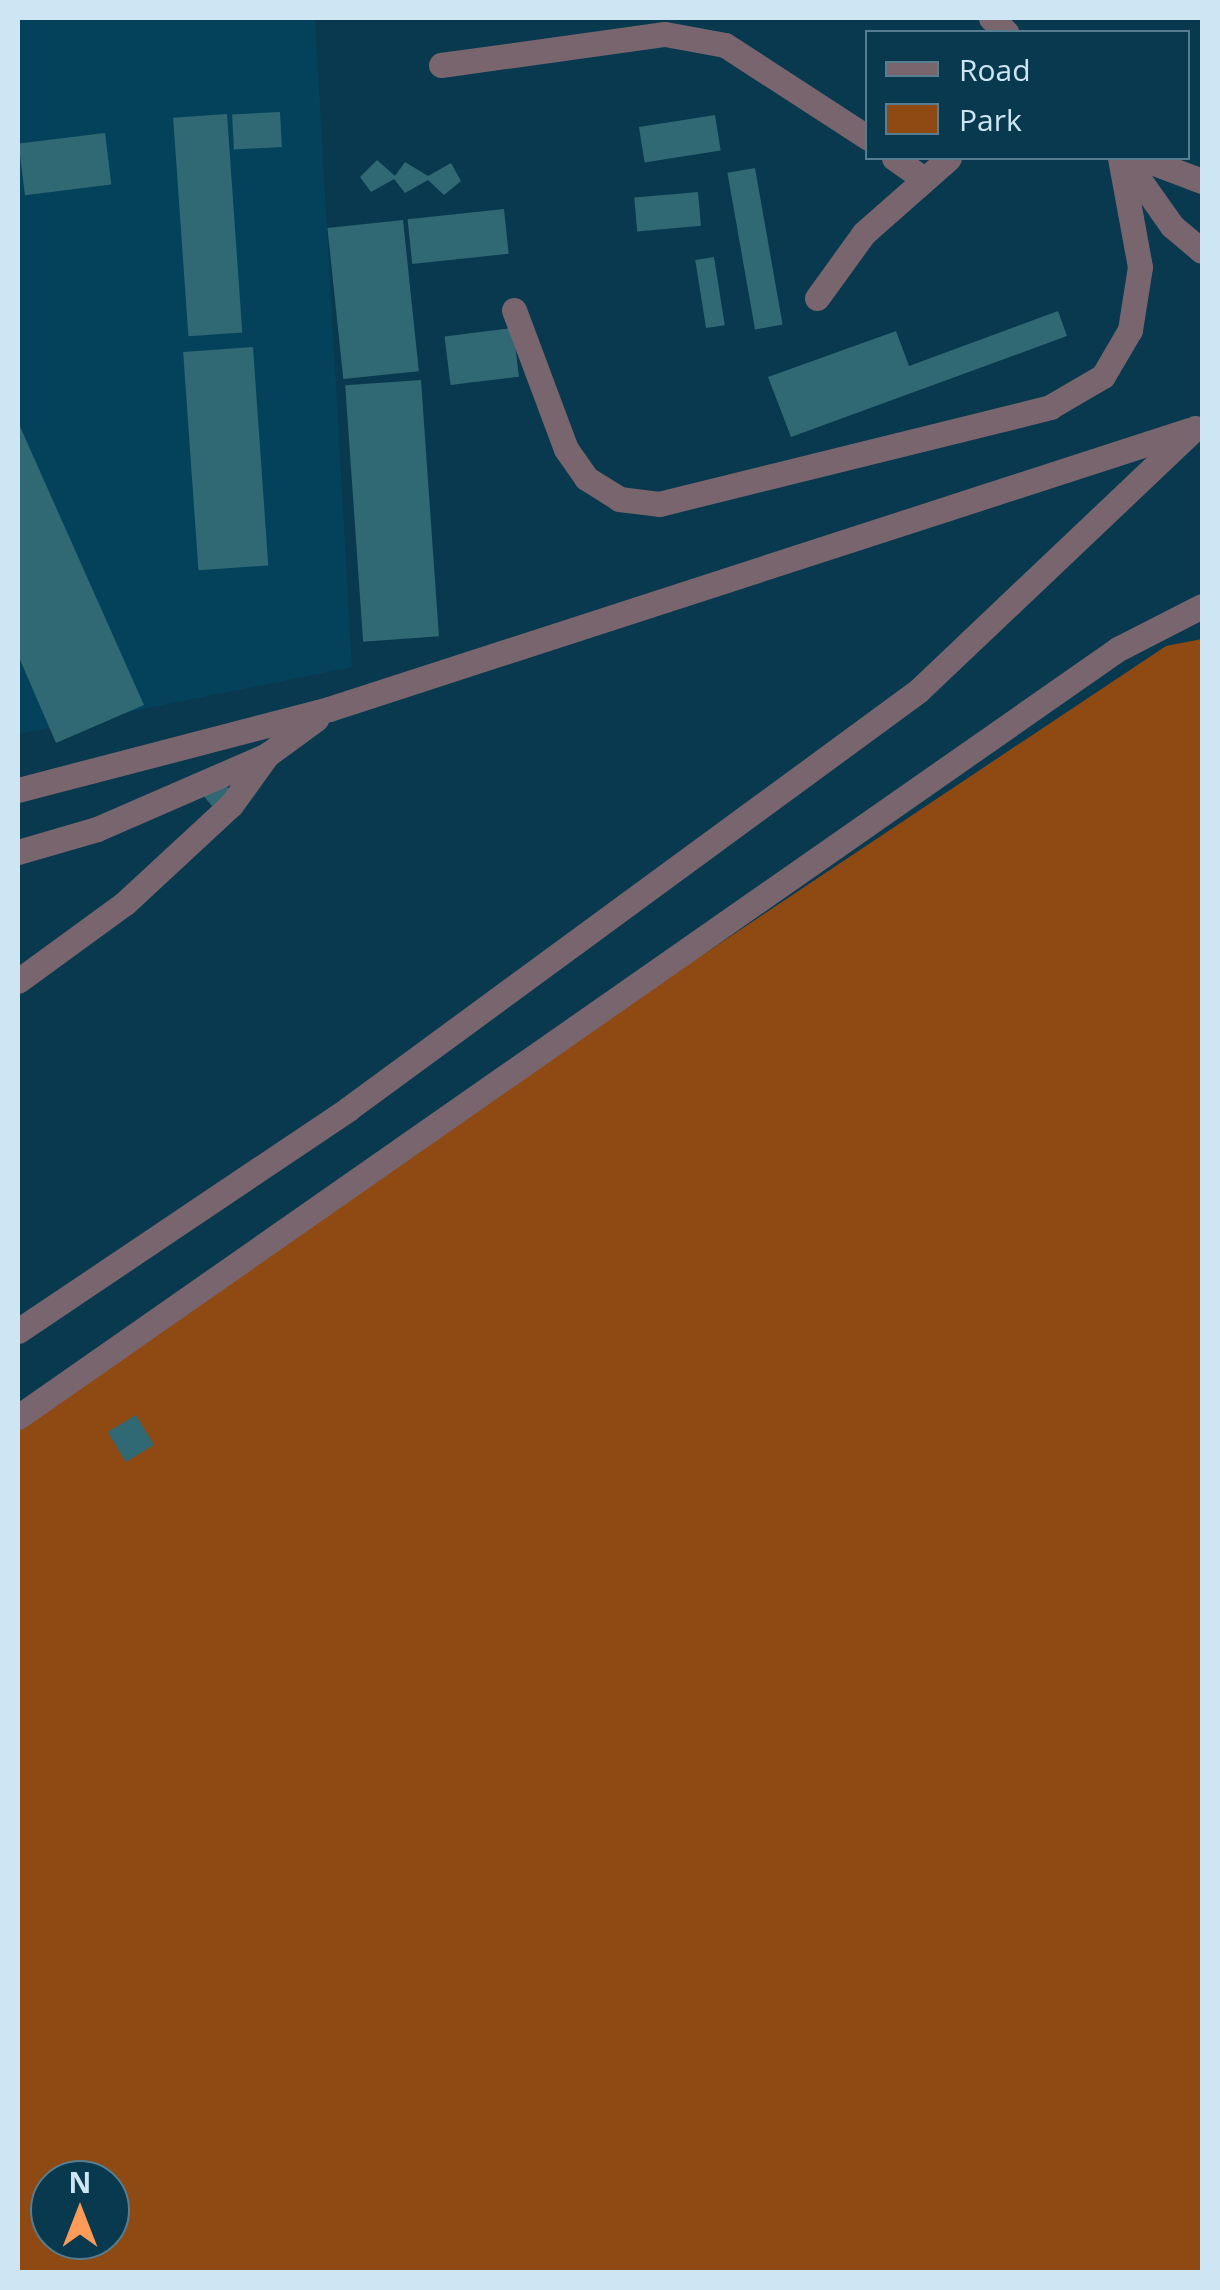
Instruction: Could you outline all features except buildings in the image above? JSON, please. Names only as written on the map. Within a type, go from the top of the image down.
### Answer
[{"type":"lane","points":[[441,66],[665,34],[725,45],[865,136]]},
{"type":"lane","points":[[897,160],[921,177]]},
{"type":"lane","points":[[817,298],[864,233],[921,177],[946,160]]},
{"type":"lane","points":[[514,310],[566,450],[586,478],[619,499],[660,504],[1050,407],[1103,376],[1130,330],[1140,268],[1122,160]]},
{"type":"lane","points":[[1123,160],[1172,226],[1202,251]]},
{"type":"lane","points":[[1146,160],[1202,181]]},
{"type":"lane","points":[[18,790],[329,710],[1199,426]]},
{"type":"lane","points":[[18,1332],[348,1109],[918,691],[1199,426]]},
{"type":"lane","points":[[18,1416],[1118,648],[1202,606]]},
{"type":"lane","points":[[18,852],[97,830],[267,755],[329,710]]},
{"type":"lane","points":[[18,981],[125,903],[231,805],[267,755]]},
{"type":"shaded area","points":[[18,18],[315,18],[352,667],[18,734]]},
{"type":"green space","points":[[1202,639],[1202,2272],[18,2272],[18,1411],[1166,646]]}]
